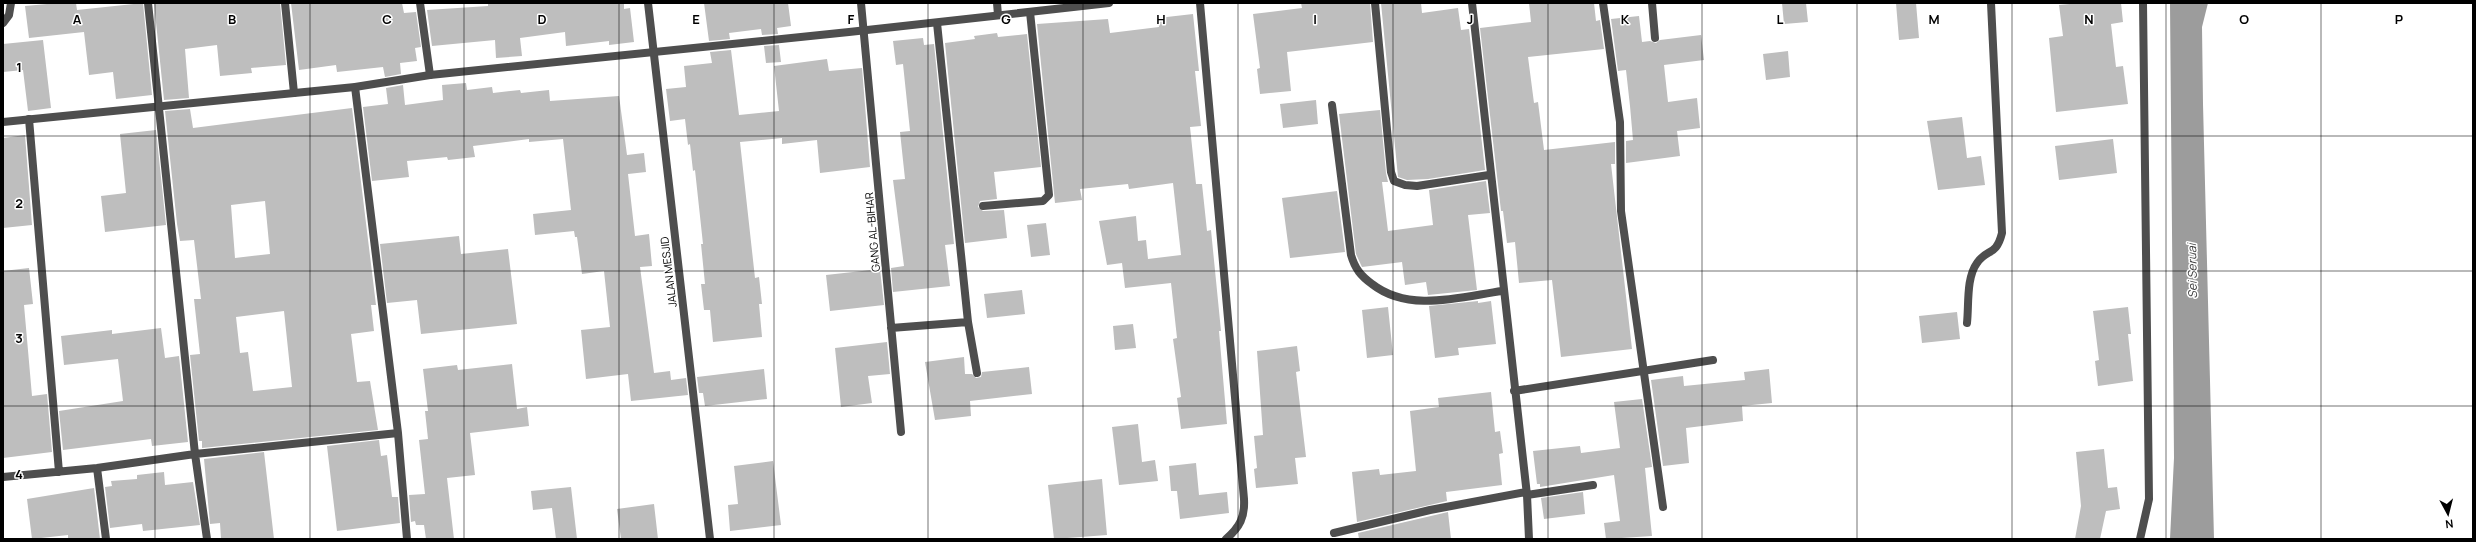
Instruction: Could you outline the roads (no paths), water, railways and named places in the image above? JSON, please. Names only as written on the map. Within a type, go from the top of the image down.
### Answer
[{"type":"street","points":[[3,23],[9,15],[11,3]]},
{"type":"street","points":[[148,3],[195,454],[207,539]]},
{"type":"street","points":[[285,3],[294,92]]},
{"type":"street","points":[[420,3],[430,75]]},
{"type":"street","name":"JALAN MESJID","points":[[648,3],[710,539]]},
{"type":"street","name":"GANG AL-BIHAR","points":[[861,3],[865,30],[901,432]]},
{"type":"street","points":[[997,3],[998,16]]},
{"type":"street","points":[[3,122],[355,87],[430,75],[937,23],[1109,3]]},
{"type":"street","points":[[1200,3],[1245,511],[1242,522],[1226,539]]},
{"type":"street","points":[[1376,3],[1391,172],[1394,181],[1405,185],[1417,186],[1490,175]]},
{"type":"street","points":[[1472,3],[1530,539]]},
{"type":"street","points":[[1603,3],[1620,122],[1621,211],[1642,370],[1663,507]]},
{"type":"street","points":[[1652,3],[1656,38]]},
{"type":"street","points":[[1967,324],[1973,269],[1979,260],[1995,250],[2002,234],[1991,3]]},
{"type":"street","points":[[2140,539],[2149,498],[2150,390],[2144,239],[2143,3]]},
{"type":"street","points":[[983,206],[1043,200],[1049,195],[1030,12]]},
{"type":"street","points":[[937,23],[968,322],[977,373]]},
{"type":"street","points":[[355,87],[398,433],[407,539]]},
{"type":"street","points":[[1332,105],[1351,255],[1356,270],[1378,289],[1409,300],[1433,301],[1502,291]]},
{"type":"street","points":[[29,119],[59,472]]},
{"type":"street","points":[[891,328],[968,322]]},
{"type":"street","points":[[1514,391],[1713,360]]},
{"type":"street","points":[[3,477],[98,468],[195,454],[398,433]]},
{"type":"street","points":[[98,468],[106,539]]},
{"type":"street","points":[[1334,533],[1430,510],[1526,493],[1593,485]]},
{"type":"water","name":"Sei Seruai","points":[[2170,3],[2208,3],[2202,27],[2214,539],[2170,539],[2174,458]]}]
